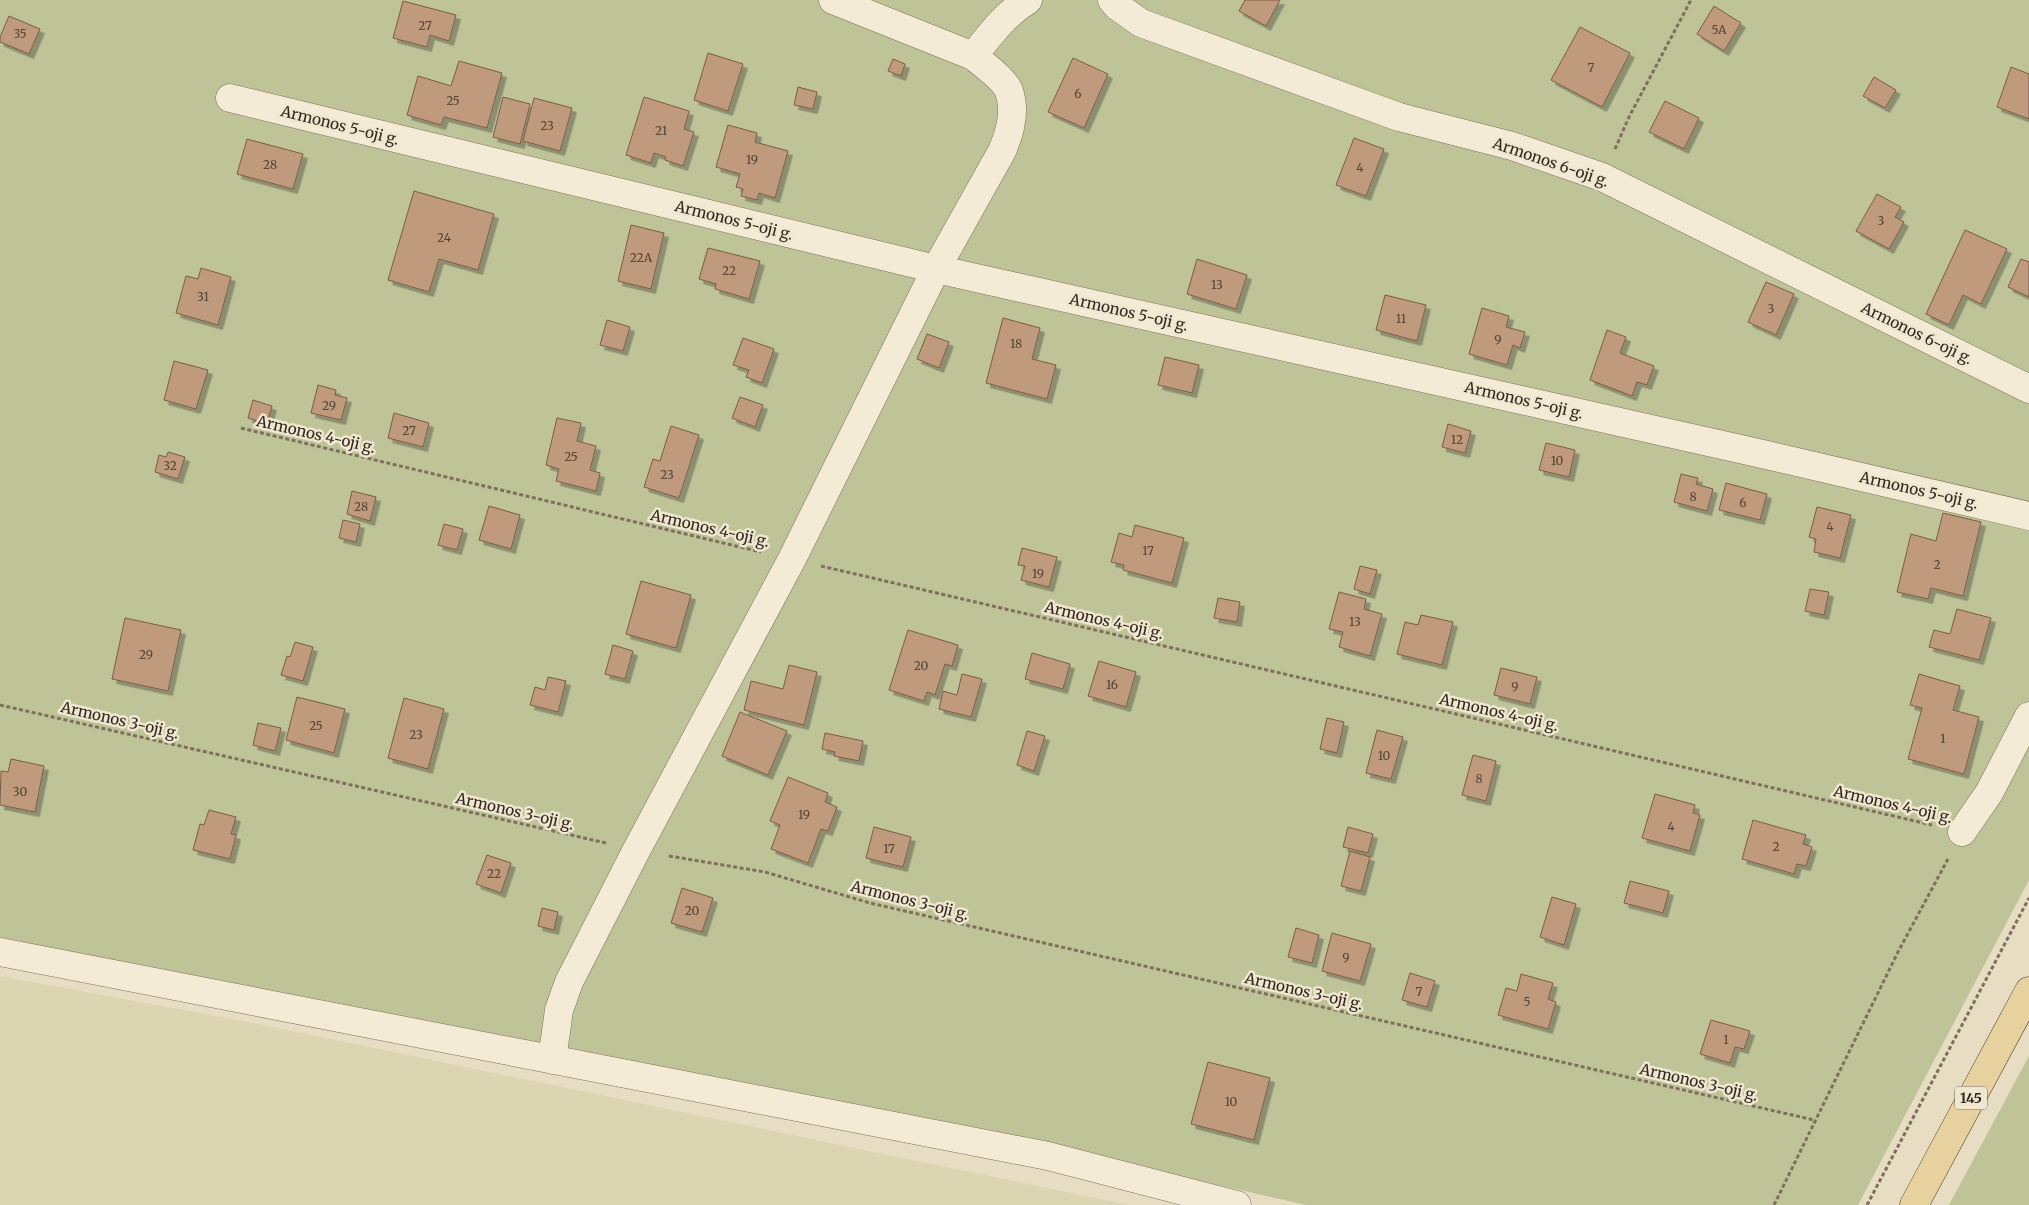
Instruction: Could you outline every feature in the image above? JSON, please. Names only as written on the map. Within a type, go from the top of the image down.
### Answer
[{"type":"main road","name":"145","points":[[1914,1205],[2029,991]]},
{"type":"street","points":[[552,1060],[559,1010],[569,982],[636,851],[792,559],[936,269],[1002,152],[1010,134],[1012,117],[1009,90],[991,70],[973,56],[833,0]]},
{"type":"street","points":[[973,56],[1001,22],[1016,7],[1028,0]]},
{"type":"street","name":"Armonos 6-oji g.","points":[[1112,0],[1117,6],[1142,23],[1399,117],[1512,146],[1602,177],[2029,389]]},
{"type":"street","name":"Armonos 5-oji g.","points":[[230,98],[936,269],[1758,452],[2029,516]]},
{"type":"street","points":[[1962,832],[1989,793],[2029,716]]},
{"type":"street","points":[[0,952],[1048,1156],[1237,1205]]},
{"type":"path","points":[[1602,177],[1629,117],[1691,0]]},
{"type":"path","name":"Armonos 4-oji g.","points":[[242,428],[792,559],[1962,832]]},
{"type":"path","name":"Armonos 3-oji g.","points":[[0,705],[636,851],[765,872],[870,903],[1814,1120]]},
{"type":"path","points":[[1774,1205],[1898,952],[1962,832]]},
{"type":"path","points":[[1867,1205],[2029,898]]},
{"type":"shaded area","points":[[0,976],[254,1023],[1129,1205],[0,1205]]},
{"type":"green space","points":[[0,0],[2029,0],[2029,880],[1858,1205],[1306,1205],[1021,1140],[268,994],[0,937]]},
{"type":"green space","points":[[2029,1056],[2029,1205],[1949,1205]]},
{"type":"building","points":[[1245,0],[1280,0],[1266,26],[1239,11]]},
{"type":"building","points":[[403,1],[456,15],[449,41],[430,35],[427,47],[393,38]]},
{"type":"building","points":[[1714,6],[1741,23],[1724,51],[1697,34]]},
{"type":"building","points":[[9,16],[40,29],[29,54],[0,42],[0,37]]},
{"type":"building","points":[[1580,27],[1630,53],[1602,107],[1551,80]]},
{"type":"building","points":[[708,53],[743,64],[728,111],[694,100]]},
{"type":"building","points":[[1073,58],[1108,74],[1084,128],[1048,112]]},
{"type":"building","points":[[893,59],[905,64],[901,76],[888,71]]},
{"type":"building","points":[[459,61],[502,73],[487,128],[444,117],[441,125],[407,115],[418,76],[451,86]]},
{"type":"building","points":[[2011,67],[2029,74],[2029,119],[1997,107]]},
{"type":"building","points":[[1874,77],[1896,90],[1885,108],[1863,96]]},
{"type":"building","points":[[798,87],[817,92],[813,109],[794,105]]},
{"type":"building","points":[[503,97],[530,104],[520,144],[493,137]]},
{"type":"building","points":[[644,97],[689,111],[684,129],[694,132],[683,166],[665,160],[666,157],[654,153],[651,163],[626,155]]},
{"type":"building","points":[[534,98],[572,108],[560,151],[523,141]]},
{"type":"building","points":[[1665,101],[1699,118],[1684,149],[1649,132]]},
{"type":"building","points":[[728,125],[757,133],[755,142],[788,151],[775,198],[759,193],[757,200],[741,196],[743,189],[736,187],[740,174],[716,167]]},
{"type":"building","points":[[1354,138],[1384,149],[1366,196],[1336,185]]},
{"type":"building","points":[[247,139],[303,154],[293,189],[237,174]]},
{"type":"building","points":[[414,191],[494,214],[478,270],[439,259],[429,292],[388,280]]},
{"type":"building","points":[[1877,194],[1901,207],[1895,217],[1904,222],[1889,249],[1856,231]]},
{"type":"building","points":[[631,225],[664,233],[651,289],[618,281]]},
{"type":"building","points":[[1965,230],[2007,249],[1981,304],[1963,295],[1949,325],[1926,314]]},
{"type":"building","points":[[708,248],[760,261],[749,299],[715,289],[716,284],[699,279]]},
{"type":"building","points":[[1197,259],[1247,275],[1236,309],[1187,294]]},
{"type":"building","points":[[2021,259],[2029,262],[2029,297],[2008,287]]},
{"type":"building","points":[[201,268],[231,277],[218,325],[176,313],[186,276],[198,279]]},
{"type":"building","points":[[1766,282],[1794,294],[1776,335],[1748,322]]},
{"type":"building","points":[[1385,295],[1426,305],[1417,341],[1376,330]]},
{"type":"building","points":[[1482,308],[1509,316],[1506,327],[1525,332],[1520,348],[1513,345],[1507,365],[1469,354]]},
{"type":"building","points":[[1003,318],[1040,328],[1032,359],[1056,365],[1047,399],[986,383]]},
{"type":"building","points":[[607,320],[630,327],[623,351],[600,345]]},
{"type":"building","points":[[1607,330],[1626,337],[1620,353],[1654,366],[1647,385],[1637,382],[1632,396],[1590,380]]},
{"type":"building","points":[[927,334],[949,342],[939,368],[917,359]]},
{"type":"building","points":[[743,338],[774,349],[762,383],[746,377],[749,370],[733,365]]},
{"type":"building","points":[[1165,357],[1199,365],[1192,393],[1158,385]]},
{"type":"building","points":[[174,361],[208,370],[196,409],[164,400]]},
{"type":"building","points":[[318,385],[336,390],[335,395],[347,398],[341,420],[311,413]]},
{"type":"building","points":[[740,397],[763,405],[755,427],[732,418]]},
{"type":"building","points":[[253,400],[272,406],[267,424],[248,418]]},
{"type":"building","points":[[394,413],[429,423],[423,447],[388,438]]},
{"type":"building","points":[[557,418],[581,423],[577,441],[596,446],[590,470],[600,473],[596,491],[556,481],[559,469],[546,465]]},
{"type":"building","points":[[1448,424],[1471,431],[1465,453],[1442,447]]},
{"type":"building","points":[[671,426],[699,435],[679,498],[644,487],[653,459],[660,461]]},
{"type":"building","points":[[1546,443],[1575,450],[1569,477],[1539,470]]},
{"type":"building","points":[[168,452],[185,457],[178,479],[155,472],[159,455],[166,457]]},
{"type":"building","points":[[1681,474],[1698,478],[1696,484],[1713,489],[1707,511],[1674,502]]},
{"type":"building","points":[[1726,483],[1767,494],[1760,520],[1719,510]]},
{"type":"building","points":[[352,491],[376,497],[370,521],[347,514]]},
{"type":"building","points":[[489,506],[520,515],[511,549],[479,540]]},
{"type":"building","points":[[1817,507],[1851,515],[1840,558],[1814,552],[1816,539],[1809,537]]},
{"type":"building","points":[[1943,513],[1981,522],[1963,596],[1931,588],[1928,599],[1897,592],[1911,534],[1936,541]]},
{"type":"building","points":[[343,520],[360,524],[356,542],[339,538]]},
{"type":"building","points":[[444,524],[463,529],[457,550],[438,545]]},
{"type":"building","points":[[1135,525],[1184,538],[1172,583],[1123,570],[1124,565],[1111,562],[1119,533],[1132,537]]},
{"type":"building","points":[[1022,548],[1057,557],[1049,587],[1021,580],[1025,566],[1018,565]]},
{"type":"building","points":[[1360,566],[1377,570],[1370,594],[1354,589]]},
{"type":"building","points":[[641,581],[691,595],[676,648],[626,634]]},
{"type":"building","points":[[1810,589],[1829,592],[1824,615],[1805,611]]},
{"type":"building","points":[[1339,592],[1366,599],[1364,609],[1382,614],[1370,656],[1339,647],[1343,632],[1329,629]]},
{"type":"building","points":[[1218,598],[1240,602],[1237,622],[1214,618]]},
{"type":"building","points":[[1957,609],[1991,618],[1979,660],[1929,647],[1934,630],[1950,634]]},
{"type":"building","points":[[1421,615],[1453,622],[1442,665],[1397,654],[1405,622],[1418,625]]},
{"type":"building","points":[[125,618],[181,630],[168,691],[112,679]]},
{"type":"building","points":[[908,630],[958,645],[952,666],[945,664],[935,695],[927,692],[924,701],[889,690]]},
{"type":"building","points":[[295,642],[313,647],[303,681],[281,675],[287,656],[290,657]]},
{"type":"building","points":[[613,645],[633,651],[625,679],[605,674]]},
{"type":"building","points":[[1032,653],[1070,664],[1063,689],[1025,679]]},
{"type":"building","points":[[1099,661],[1136,672],[1126,707],[1088,696]]},
{"type":"building","points":[[789,665],[817,672],[804,725],[744,710],[751,681],[783,689]]},
{"type":"building","points":[[1501,668],[1537,677],[1530,704],[1494,695]]},
{"type":"building","points":[[962,674],[982,679],[971,717],[939,709],[943,691],[957,695]]},
{"type":"building","points":[[1919,674],[1960,686],[1953,710],[1979,717],[1964,774],[1908,759],[1922,708],[1910,705]]},
{"type":"building","points":[[548,677],[566,681],[558,712],[530,705],[535,687],[545,690]]},
{"type":"building","points":[[297,697],[345,709],[334,753],[286,740]]},
{"type":"building","points":[[404,698],[444,709],[428,769],[388,758]]},
{"type":"building","points":[[740,712],[787,731],[768,775],[722,756]]},
{"type":"building","points":[[1327,718],[1344,722],[1337,753],[1320,749]]},
{"type":"building","points":[[258,723],[281,728],[275,751],[253,745]]},
{"type":"building","points":[[1377,730],[1403,737],[1391,779],[1366,773]]},
{"type":"building","points":[[1027,731],[1045,736],[1034,771],[1017,765]]},
{"type":"building","points":[[825,733],[863,741],[859,761],[834,756],[835,752],[822,749]]},
{"type":"building","points":[[1473,755],[1496,761],[1486,801],[1462,795]]},
{"type":"building","points":[[11,759],[44,766],[35,812],[0,805],[1,771],[8,772]]},
{"type":"building","points":[[788,777],[828,793],[825,802],[837,807],[828,831],[821,829],[808,863],[771,849],[780,825],[770,821]]},
{"type":"building","points":[[1655,794],[1695,805],[1693,813],[1700,815],[1690,851],[1642,838]]},
{"type":"building","points":[[209,810],[236,817],[231,834],[236,835],[230,859],[193,850],[200,824],[204,825]]},
{"type":"building","points":[[1753,820],[1806,835],[1803,844],[1812,847],[1806,866],[1797,864],[1794,874],[1742,859]]},
{"type":"building","points":[[874,827],[911,837],[903,867],[866,858]]},
{"type":"building","points":[[1348,827],[1373,834],[1368,853],[1343,847]]},
{"type":"building","points":[[1350,851],[1370,857],[1361,891],[1341,886]]},
{"type":"building","points":[[487,855],[511,863],[501,893],[476,884]]},
{"type":"building","points":[[1630,881],[1669,891],[1663,913],[1624,903]]},
{"type":"building","points":[[682,888],[713,898],[702,932],[671,923]]},
{"type":"building","points":[[1552,897],[1576,904],[1564,945],[1540,937]]},
{"type":"building","points":[[542,908],[558,912],[554,930],[538,926]]},
{"type":"building","points":[[1296,928],[1319,935],[1312,963],[1288,957]]},
{"type":"building","points":[[1332,933],[1371,944],[1360,981],[1322,971]]},
{"type":"building","points":[[1410,973],[1435,981],[1427,1007],[1402,1000]]},
{"type":"building","points":[[1521,974],[1553,983],[1548,999],[1556,1002],[1548,1029],[1498,1015],[1506,988],[1517,991]]},
{"type":"building","points":[[1711,1020],[1750,1031],[1744,1049],[1735,1047],[1730,1063],[1700,1054]]},
{"type":"building","points":[[1208,1062],[1270,1078],[1254,1140],[1191,1124]]}]
